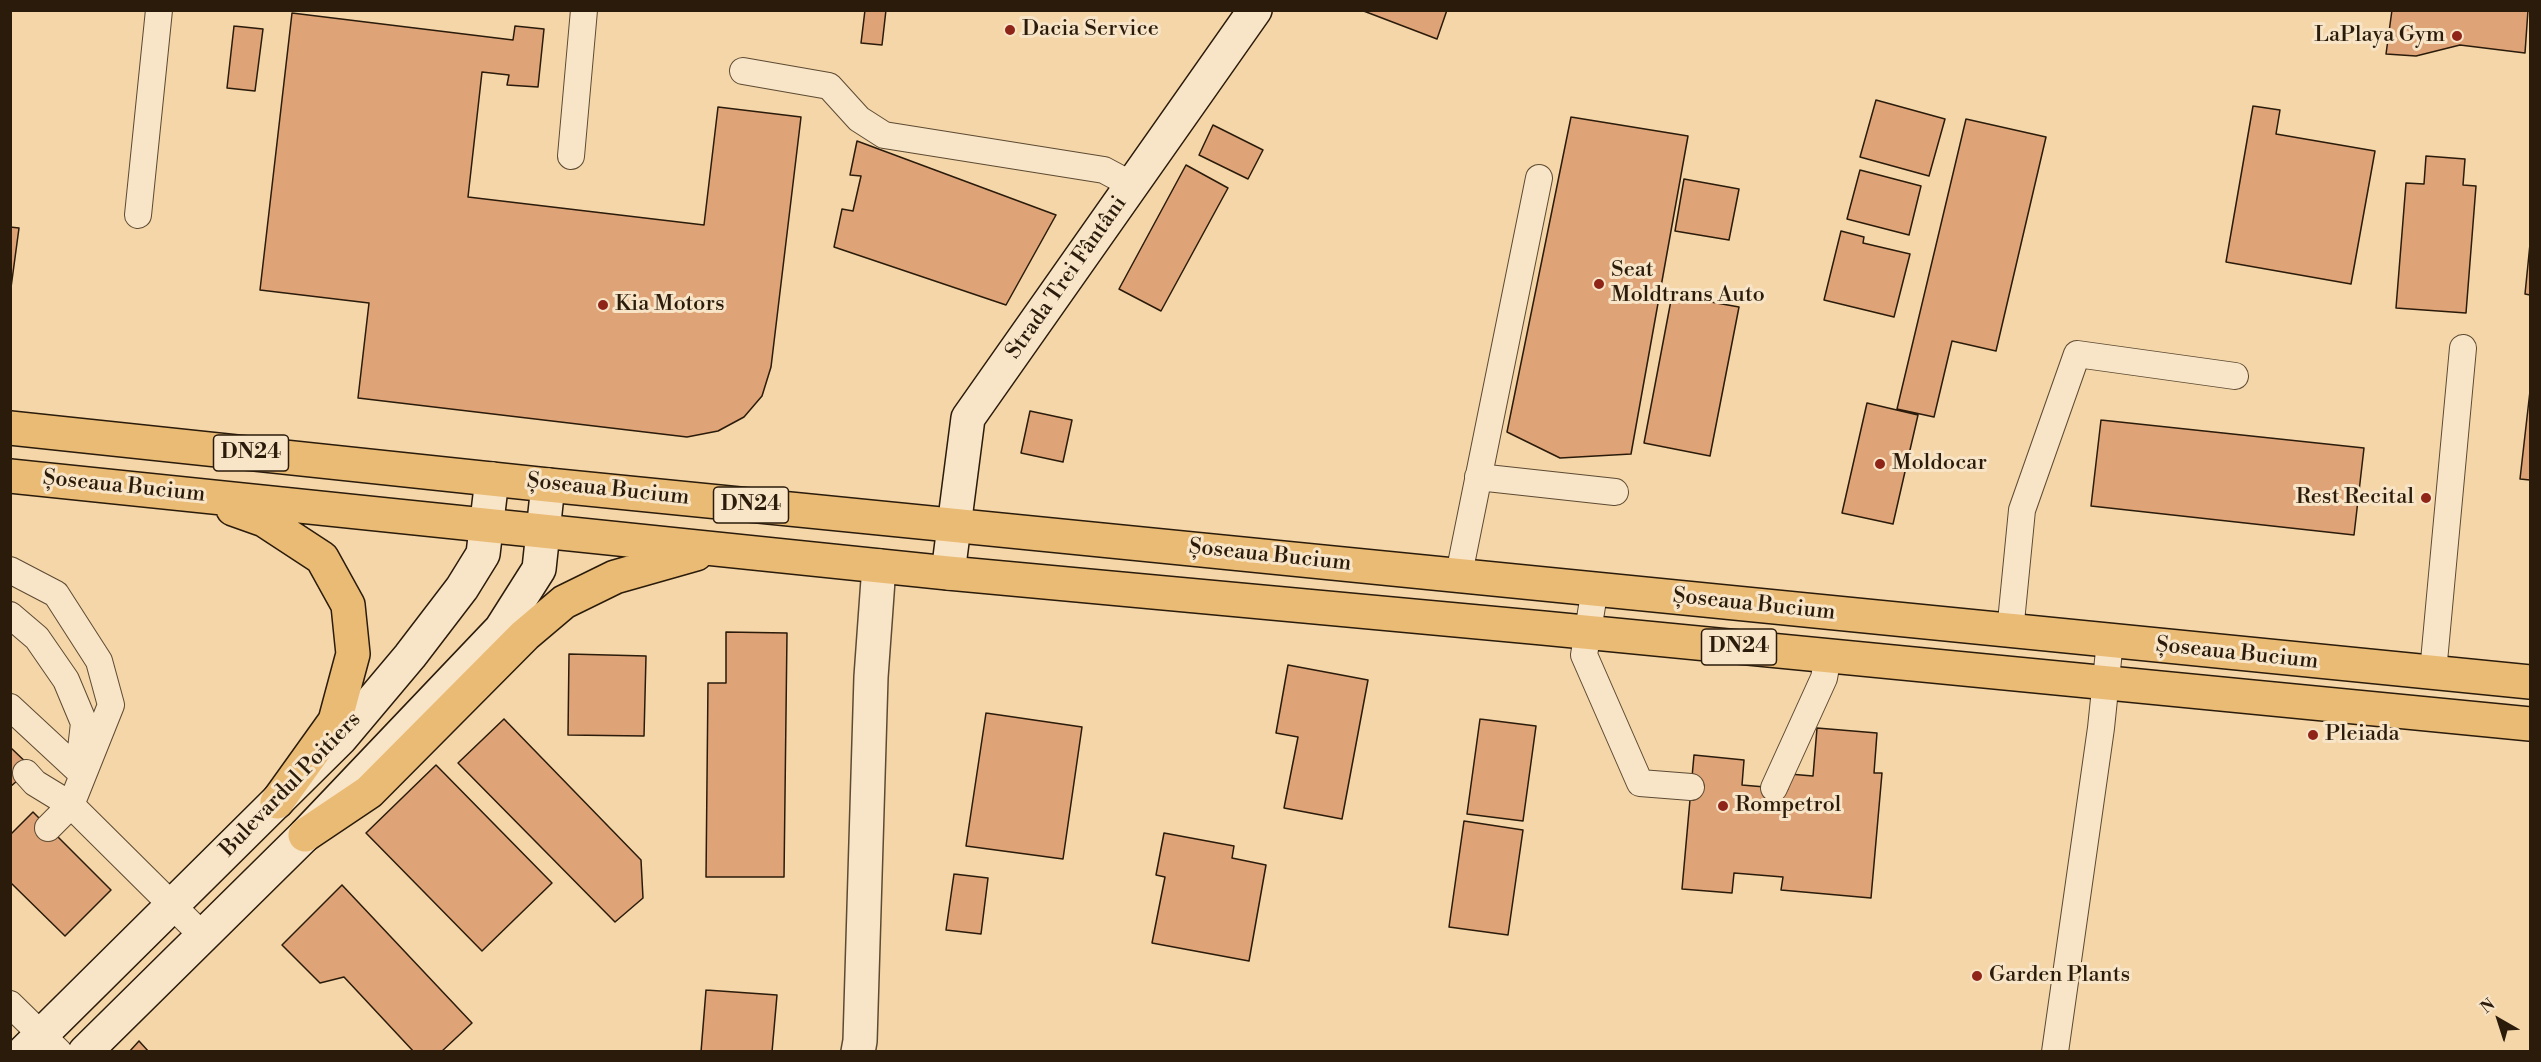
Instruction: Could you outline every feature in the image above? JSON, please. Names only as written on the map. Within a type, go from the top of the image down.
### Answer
[{"type":"main road","name":"Strada Trei Fântâni","points":[[948,573],[968,418],[1255,10]]},
{"type":"main road","name":"Șoseaua Bucium","points":[[10,428],[548,485],[2530,682]]},
{"type":"main road","name":"Șoseaua Bucium","points":[[10,476],[948,573],[1588,632],[2530,724]]},
{"type":"main road","name":"Bulevardul Poitiers","points":[[41,1046],[172,905],[341,738],[410,656],[456,597],[483,554],[492,479]]},
{"type":"main road","name":"Bulevardul Poitiers","points":[[85,1052],[305,835],[501,629],[539,568],[548,485]]},
{"type":"main road","points":[[192,494],[264,520],[322,558],[348,605],[353,654],[335,722],[277,802]]},
{"type":"main road","points":[[305,835],[369,792],[525,635],[564,602],[615,577],[717,549]]},
{"type":"main road","points":[[858,1052],[872,666],[879,566]]},
{"type":"lane","points":[[138,214],[159,10]]},
{"type":"lane","points":[[570,156],[584,10]]},
{"type":"lane","points":[[743,71],[829,86],[859,119],[884,135],[1104,170],[1132,185]]},
{"type":"lane","points":[[1459,574],[1539,178]]},
{"type":"lane","points":[[2433,672],[2463,348]]},
{"type":"lane","points":[[2010,632],[2022,510],[2076,354],[2235,376]]},
{"type":"lane","points":[[1478,477],[1615,492]]},
{"type":"lane","points":[[10,570],[56,594],[99,661],[111,705],[76,788],[48,828]]},
{"type":"lane","points":[[1595,588],[1584,656],[1640,783],[1691,787]]},
{"type":"lane","points":[[10,615],[37,638],[66,680],[84,723],[76,788]]},
{"type":"lane","points":[[2055,1052],[2110,641]]},
{"type":"lane","points":[[1774,788],[1824,678],[1828,656]]},
{"type":"lane","points":[[10,707],[172,905],[202,935]]},
{"type":"lane","points":[[26,773],[35,783],[76,788]]},
{"type":"lane","points":[[10,1005],[41,1046]]},
{"type":"building","points":[[865,10],[886,10],[882,45],[861,43]]},
{"type":"building","points":[[1361,10],[1447,10],[1437,39]]},
{"type":"building","name":"LaPlaya Gym","points":[[2392,10],[2528,10],[2525,53],[2460,45],[2416,56],[2386,54]]},
{"type":"building","points":[[292,13],[513,40],[515,26],[544,29],[538,87],[507,85],[509,75],[482,72],[468,197],[704,225],[718,107],[801,117],[771,367],[762,396],[744,417],[718,431],[687,437],[358,398],[369,303],[260,290]]},
{"type":"building","points":[[234,26],[263,29],[255,91],[227,88]]},
{"type":"building","points":[[1876,100],[1945,119],[1929,176],[1860,157]]},
{"type":"building","points":[[2253,106],[2280,110],[2276,134],[2375,151],[2351,284],[2226,262]]},
{"type":"building","name":"Seat Moldtrans Auto","points":[[1571,117],[1688,136],[1631,454],[1560,458],[1507,432]]},
{"type":"building","points":[[1966,119],[2046,137],[1996,351],[1952,341],[1934,417],[1897,409]]},
{"type":"building","points":[[1213,125],[1263,150],[1248,179],[1199,155]]},
{"type":"building","points":[[857,141],[1056,215],[1006,305],[834,247],[842,209],[853,211],[861,176],[850,175]]},
{"type":"building","points":[[2426,156],[2465,159],[2463,185],[2476,186],[2466,313],[2396,308],[2406,183],[2424,184]]},
{"type":"building","points":[[1186,165],[1228,188],[1161,311],[1119,289]]},
{"type":"building","points":[[1860,170],[1921,186],[1909,235],[1847,219]]},
{"type":"building","points":[[1684,179],[1739,189],[1729,240],[1675,231]]},
{"type":"building","points":[[10,227],[19,228],[10,295]]},
{"type":"building","points":[[1841,231],[1864,237],[1863,243],[1910,254],[1894,317],[1824,300]]},
{"type":"building","points":[[2530,244],[2530,295],[2525,294]]},
{"type":"building","points":[[1672,295],[1739,307],[1710,456],[1644,443]]},
{"type":"building","points":[[2530,391],[2530,480],[2520,479]]},
{"type":"building","name":"Moldocar","points":[[1867,403],[1918,415],[1893,524],[1842,513]]},
{"type":"building","points":[[1030,411],[1072,420],[1063,462],[1021,453]]},
{"type":"building","points":[[2101,420],[2364,448],[2354,535],[2091,506]]},
{"type":"building","points":[[726,632],[787,633],[784,877],[706,877],[708,683],[726,683]]},
{"type":"building","points":[[569,654],[646,656],[644,736],[568,735]]},
{"type":"building","points":[[1288,665],[1368,680],[1342,819],[1284,808],[1298,737],[1276,733]]},
{"type":"building","points":[[986,713],[1082,727],[1063,859],[966,846]]},
{"type":"building","points":[[504,719],[641,860],[643,898],[615,922],[458,763]]},
{"type":"building","points":[[1480,719],[1536,726],[1523,821],[1467,814]]},
{"type":"building","points":[[1817,728],[1877,733],[1874,773],[1882,773],[1871,898],[1781,890],[1783,877],[1734,873],[1732,893],[1682,889],[1694,755],[1744,760],[1742,785],[1788,789],[1789,774],[1813,776]]},
{"type":"building","points":[[10,747],[32,768],[10,787]]},
{"type":"building","points":[[436,765],[552,883],[482,951],[366,833]]},
{"type":"building","points":[[33,812],[111,890],[65,936],[10,882],[10,835]]},
{"type":"building","points":[[1464,821],[1523,830],[1508,935],[1449,927]]},
{"type":"building","points":[[1164,833],[1234,846],[1232,858],[1266,865],[1249,961],[1152,943],[1165,877],[1156,875]]},
{"type":"building","points":[[954,874],[988,878],[981,934],[946,930]]},
{"type":"building","points":[[342,885],[472,1023],[441,1052],[414,1052],[344,977],[320,983],[282,945]]},
{"type":"building","points":[[706,990],[777,995],[772,1052],[701,1052]]},
{"type":"building","points":[[139,1041],[149,1052],[129,1052]]},
{"type":"place","name":"Dacia Service","points":[[1010,30]]},
{"type":"place","name":"LaPlaya Gym","points":[[2457,36]]},
{"type":"place","name":"Seat Moldtrans Auto","points":[[1599,284]]},
{"type":"place","name":"Kia Motors","points":[[603,305]]},
{"type":"place","name":"Moldocar","points":[[1880,464]]},
{"type":"place","name":"Rest Recital","points":[[2426,498]]},
{"type":"place","name":"Pleiada","points":[[2313,735]]},
{"type":"place","name":"Rompetrol","points":[[1723,806]]},
{"type":"place","name":"Garden Plants","points":[[1977,976]]}]
